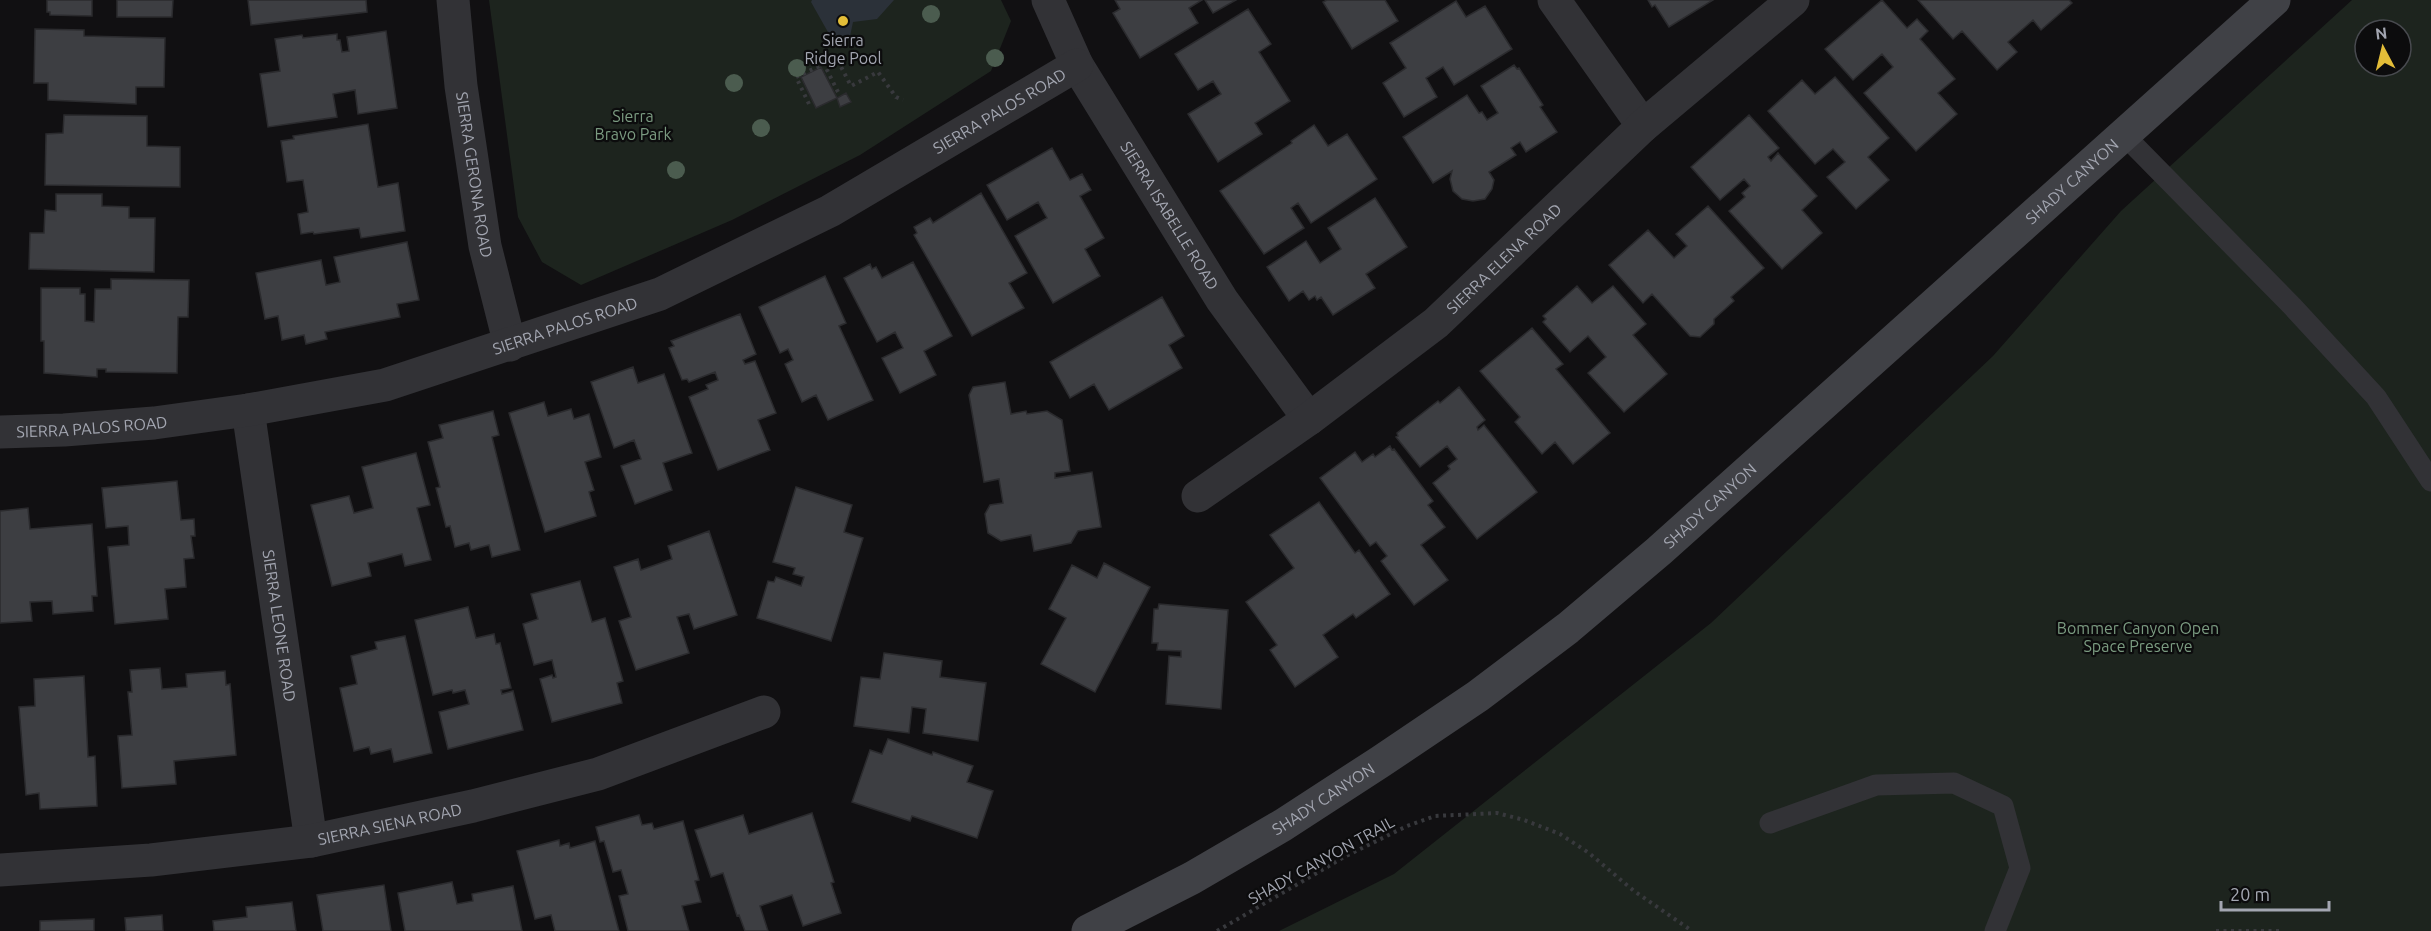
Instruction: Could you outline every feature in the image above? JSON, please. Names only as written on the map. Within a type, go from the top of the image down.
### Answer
[{"type":"main road","name":"SHADY CANYON","points":[[1088,931],[1192,878],[1283,825],[1478,696],[1568,628],[1659,551],[2274,0]]},
{"type":"street","name":"SIERRA GERONA ROAD","points":[[453,0],[461,86],[485,246],[510,345]]},
{"type":"street","name":"SIERRA ISABELLE ROAD","points":[[1048,0],[1077,65],[1222,300],[1309,419]]},
{"type":"street","points":[[1554,0],[1643,126]]},
{"type":"street","name":"SIERRA ELENA ROAD","points":[[1198,496],[1309,419],[1436,323],[1643,126],[1793,0]]},
{"type":"street","name":"SIERRA PALOS ROAD","points":[[0,432],[154,423],[248,410],[385,386],[660,294],[819,216],[1077,65]]},
{"type":"street","name":"SIERRA LEONE ROAD","points":[[248,410],[311,842]]},
{"type":"street","name":"SIERRA SIENA ROAD","points":[[0,870],[152,860],[311,842],[472,806],[598,774],[764,712]]},
{"type":"lane","points":[[2123,134],[2293,307],[2376,397],[2431,481]]},
{"type":"lane","points":[[1770,823],[1876,785],[1954,783],[2003,806],[2020,868],[1995,931]]},
{"type":"path","points":[[809,104],[796,77],[824,64],[838,61],[851,86],[878,72],[896,97],[903,100]]},
{"type":"path","points":[[824,64],[838,92]]},
{"type":"path","name":"SHADY CANYON TRAIL","points":[[1217,931],[1346,856],[1407,826],[1435,816],[1497,813],[1524,819],[1560,834],[1589,853],[1634,891],[1692,931]]},
{"type":"path","points":[[2216,931],[2283,931]]},
{"type":"green space","name":"Sierra Bravo Park","points":[[489,0],[1001,0],[1011,21],[991,71],[860,155],[732,220],[581,285],[542,262],[518,217]]},
{"type":"green space","name":"Bommer Canyon Open Space Preserve","points":[[2352,0],[2431,0],[2431,931],[1279,931],[1394,874],[1711,623],[1993,356],[2121,211]]},
{"type":"shaded area","name":"Sierra Ridge Pool","points":[[812,0],[894,0],[877,19],[853,22],[849,41],[833,41],[811,2]]},
{"type":"building","points":[[47,0],[92,0],[92,16],[50,15],[50,12],[47,12]]},
{"type":"building","points":[[117,0],[173,0],[172,17],[117,17]]},
{"type":"building","points":[[248,0],[366,0],[367,12],[251,25]]},
{"type":"building","points":[[1115,0],[1202,0],[1189,8],[1198,23],[1140,58],[1113,13],[1120,9]]},
{"type":"building","points":[[1205,0],[1236,0],[1213,13]]},
{"type":"building","points":[[1327,0],[1385,0],[1398,21],[1352,49],[1323,2]]},
{"type":"building","points":[[1648,0],[1713,0],[1669,27],[1655,5],[1652,7]]},
{"type":"building","points":[[1882,0],[1907,28],[1917,19],[1928,31],[1920,39],[1955,79],[1938,93],[1957,114],[1916,151],[1864,93],[1893,67],[1882,54],[1853,80],[1825,49]]},
{"type":"building","points":[[1918,0],[2069,0],[2072,3],[2041,30],[2033,20],[2008,42],[2017,52],[1997,70],[1962,31],[1953,39]]},
{"type":"building","points":[[1456,1],[1466,17],[1485,6],[1512,49],[1454,85],[1443,67],[1426,78],[1437,97],[1404,117],[1383,83],[1406,68],[1390,43]]},
{"type":"building","points":[[1248,9],[1271,44],[1259,52],[1290,101],[1255,123],[1262,134],[1218,162],[1188,114],[1221,94],[1213,81],[1198,90],[1175,54]]},
{"type":"building","points":[[35,29],[84,30],[84,36],[165,38],[164,87],[136,87],[136,104],[48,100],[48,83],[34,83]]},
{"type":"building","points":[[386,31],[397,108],[358,114],[355,90],[333,94],[337,117],[268,127],[260,74],[280,71],[275,39],[302,35],[303,38],[337,34],[342,52],[349,51],[347,37]]},
{"type":"building","points":[[1514,65],[1517,69],[1519,68],[1543,105],[1540,107],[1557,132],[1526,152],[1520,142],[1511,148],[1516,155],[1489,172],[1494,180],[1492,189],[1485,199],[1473,201],[1462,199],[1453,191],[1450,179],[1452,171],[1433,183],[1403,137],[1467,95],[1479,113],[1482,112],[1487,120],[1498,113],[1481,86]]},
{"type":"building","points":[[821,67],[837,98],[816,108],[801,77]]},
{"type":"building","points":[[1835,77],[1889,138],[1868,157],[1889,180],[1856,209],[1827,177],[1845,162],[1833,149],[1815,164],[1768,111],[1802,80],[1815,94]]},
{"type":"building","points":[[846,93],[851,102],[840,107],[837,98]]},
{"type":"building","points":[[64,115],[147,116],[147,146],[180,147],[180,187],[45,185],[46,134],[63,133]]},
{"type":"building","points":[[1749,115],[1779,148],[1768,157],[1771,161],[1778,153],[1817,196],[1802,210],[1822,233],[1782,269],[1729,211],[1745,197],[1742,193],[1750,186],[1744,179],[1720,200],[1691,167]]},
{"type":"building","points":[[368,124],[378,187],[398,183],[405,231],[361,238],[359,228],[301,234],[298,214],[308,212],[303,180],[287,182],[281,141],[294,139],[293,136]]},
{"type":"building","points":[[1314,125],[1328,146],[1347,134],[1377,179],[1311,223],[1298,203],[1291,208],[1304,228],[1264,254],[1220,191],[1292,143],[1291,141]]},
{"type":"building","points":[[1052,148],[1070,180],[1082,174],[1091,190],[1080,196],[1104,238],[1085,249],[1100,276],[1053,303],[1015,236],[1047,218],[1038,202],[1007,220],[987,185]]},
{"type":"building","points":[[981,193],[1027,273],[1009,283],[1024,308],[972,336],[914,235],[917,233],[914,227],[930,218],[933,223]]},
{"type":"building","points":[[56,194],[102,194],[102,206],[129,207],[129,218],[155,218],[154,272],[29,269],[30,233],[44,233],[45,210],[56,211]]},
{"type":"building","points":[[1375,198],[1407,247],[1366,274],[1375,288],[1333,315],[1321,297],[1317,300],[1315,296],[1309,300],[1303,291],[1289,301],[1267,267],[1306,241],[1320,263],[1341,249],[1328,228]]},
{"type":"building","points":[[1708,206],[1764,268],[1731,297],[1734,301],[1714,319],[1714,324],[1700,337],[1690,336],[1652,294],[1643,303],[1609,265],[1648,230],[1674,258],[1687,246],[1676,234]]},
{"type":"building","points":[[407,242],[419,300],[397,304],[400,317],[325,332],[327,339],[306,344],[304,335],[282,340],[278,316],[265,319],[256,273],[321,260],[326,285],[340,282],[334,257]]},
{"type":"building","points":[[913,262],[952,336],[924,351],[936,375],[900,393],[882,358],[903,348],[895,332],[877,342],[844,278],[870,264],[872,269],[876,267],[882,278]]},
{"type":"building","points":[[825,276],[846,323],[839,326],[873,400],[828,420],[816,395],[802,402],[785,364],[793,360],[788,349],[780,353],[759,307]]},
{"type":"building","points":[[111,279],[189,280],[188,317],[178,317],[177,373],[106,372],[106,369],[97,369],[97,377],[44,373],[44,341],[41,341],[41,288],[80,288],[80,294],[85,294],[85,321],[94,322],[95,289],[111,289]]},
{"type":"building","points":[[1577,286],[1592,303],[1613,286],[1646,324],[1633,335],[1667,374],[1624,412],[1588,373],[1606,357],[1588,336],[1570,352],[1543,322],[1546,319],[1543,316]]},
{"type":"building","points":[[1162,297],[1184,336],[1169,345],[1182,368],[1109,410],[1094,384],[1070,398],[1050,362]]},
{"type":"building","points":[[740,314],[756,354],[743,360],[745,364],[755,361],[776,413],[758,420],[770,450],[718,470],[689,397],[708,389],[706,385],[718,380],[715,372],[689,382],[687,379],[682,380],[669,348],[674,346],[671,341]]},
{"type":"building","points":[[1532,328],[1563,364],[1556,369],[1610,433],[1573,464],[1555,442],[1542,454],[1515,422],[1520,417],[1480,371]]},
{"type":"building","points":[[633,367],[638,383],[664,374],[692,453],[663,463],[672,490],[635,504],[621,466],[641,459],[634,440],[614,448],[591,382]]},
{"type":"building","points":[[1005,382],[1011,414],[1047,411],[1062,420],[1070,471],[1055,473],[1055,478],[1092,472],[1101,527],[1078,531],[1071,543],[1034,551],[1031,535],[1001,541],[988,533],[985,514],[990,505],[1003,503],[999,479],[984,482],[969,395],[973,387]]},
{"type":"building","points":[[1459,387],[1485,420],[1477,427],[1478,430],[1484,425],[1537,492],[1477,539],[1433,483],[1450,469],[1448,466],[1457,459],[1447,446],[1420,467],[1396,437],[1397,433]]},
{"type":"building","points":[[544,402],[548,416],[571,409],[574,419],[589,414],[601,457],[585,462],[594,490],[589,492],[596,516],[545,532],[509,413]]},
{"type":"building","points":[[493,411],[499,435],[492,437],[520,550],[492,557],[489,545],[471,550],[469,543],[455,547],[450,526],[446,527],[436,488],[440,487],[428,442],[443,438],[439,425]]},
{"type":"building","points":[[1390,446],[1433,501],[1428,505],[1445,527],[1421,545],[1448,580],[1414,605],[1381,561],[1387,556],[1376,542],[1370,546],[1320,478],[1355,452],[1362,462],[1373,454],[1375,457]]},
{"type":"building","points":[[416,453],[430,505],[417,508],[431,560],[405,566],[402,554],[368,563],[371,576],[332,586],[311,505],[349,496],[354,513],[373,508],[362,467]]},
{"type":"building","points":[[177,481],[181,520],[194,519],[195,536],[191,536],[194,558],[184,559],[186,587],[165,589],[168,619],[115,624],[108,547],[129,545],[128,526],[106,528],[102,488]]},
{"type":"building","points":[[796,487],[852,505],[844,532],[863,538],[831,641],[757,618],[768,581],[774,582],[776,577],[801,586],[804,577],[793,574],[795,568],[773,562]]},
{"type":"building","points":[[1319,502],[1355,553],[1359,550],[1390,594],[1356,618],[1353,614],[1323,635],[1338,657],[1295,687],[1270,650],[1277,645],[1246,602],[1294,568],[1270,535]]},
{"type":"building","points":[[28,508],[30,529],[92,524],[97,596],[92,596],[93,611],[53,614],[52,601],[30,602],[32,621],[0,623],[0,511]]},
{"type":"building","points":[[709,531],[737,615],[694,629],[689,614],[677,617],[689,653],[636,670],[619,621],[631,617],[614,567],[638,559],[641,570],[672,559],[668,546]]},
{"type":"building","points":[[1104,563],[1150,587],[1095,692],[1041,664],[1066,618],[1049,609],[1072,565],[1097,578]]},
{"type":"building","points":[[580,581],[592,622],[605,618],[623,681],[617,683],[622,703],[552,722],[540,679],[552,675],[553,678],[556,677],[552,660],[534,665],[523,624],[538,619],[531,594]]},
{"type":"building","points":[[1159,604],[1228,610],[1221,709],[1166,704],[1169,656],[1181,657],[1181,651],[1157,650],[1158,643],[1152,643],[1154,609],[1158,609]]},
{"type":"building","points":[[468,607],[476,638],[494,634],[496,644],[500,643],[511,688],[501,690],[502,694],[513,691],[523,730],[448,749],[439,712],[469,704],[465,690],[453,693],[452,690],[433,695],[415,620]]},
{"type":"building","points":[[405,636],[432,753],[394,762],[391,749],[371,754],[369,747],[354,751],[340,688],[357,684],[351,656],[377,649],[375,642]]},
{"type":"building","points":[[884,653],[942,661],[940,677],[986,683],[978,741],[923,733],[926,709],[912,707],[909,733],[854,726],[861,677],[880,679]]},
{"type":"building","points":[[160,668],[162,689],[187,687],[186,674],[225,671],[226,685],[230,684],[236,755],[174,761],[176,784],[122,788],[118,736],[132,735],[128,692],[132,692],[130,670]]},
{"type":"building","points":[[84,676],[88,757],[95,756],[97,806],[40,809],[39,793],[26,795],[19,707],[35,706],[34,679]]},
{"type":"building","points":[[888,739],[932,755],[933,752],[973,766],[967,782],[993,791],[977,838],[912,816],[910,821],[852,802],[870,750],[882,754]]},
{"type":"building","points":[[812,813],[834,882],[831,883],[841,913],[803,926],[792,895],[760,906],[768,931],[745,931],[739,915],[737,916],[723,873],[711,877],[695,830],[743,815],[749,834]]},
{"type":"building","points":[[639,815],[642,825],[652,823],[654,829],[683,821],[699,880],[695,881],[701,902],[682,906],[689,931],[628,931],[619,896],[628,894],[621,870],[613,872],[604,841],[600,842],[596,827]]},
{"type":"building","points":[[559,840],[560,846],[569,843],[570,848],[595,841],[619,931],[555,931],[551,915],[535,919],[517,851]]},
{"type":"building","points":[[452,882],[457,904],[473,901],[472,894],[513,886],[522,931],[405,931],[398,893]]},
{"type":"building","points":[[384,885],[391,931],[323,931],[317,895]]},
{"type":"building","points":[[292,902],[296,931],[214,931],[213,921],[247,917],[246,907]]},
{"type":"building","points":[[162,915],[163,931],[126,931],[125,918]]},
{"type":"building","points":[[94,919],[94,931],[40,931],[40,921]]},
{"type":"place","name":"Sierra Ridge Pool","points":[[843,21]]}]
